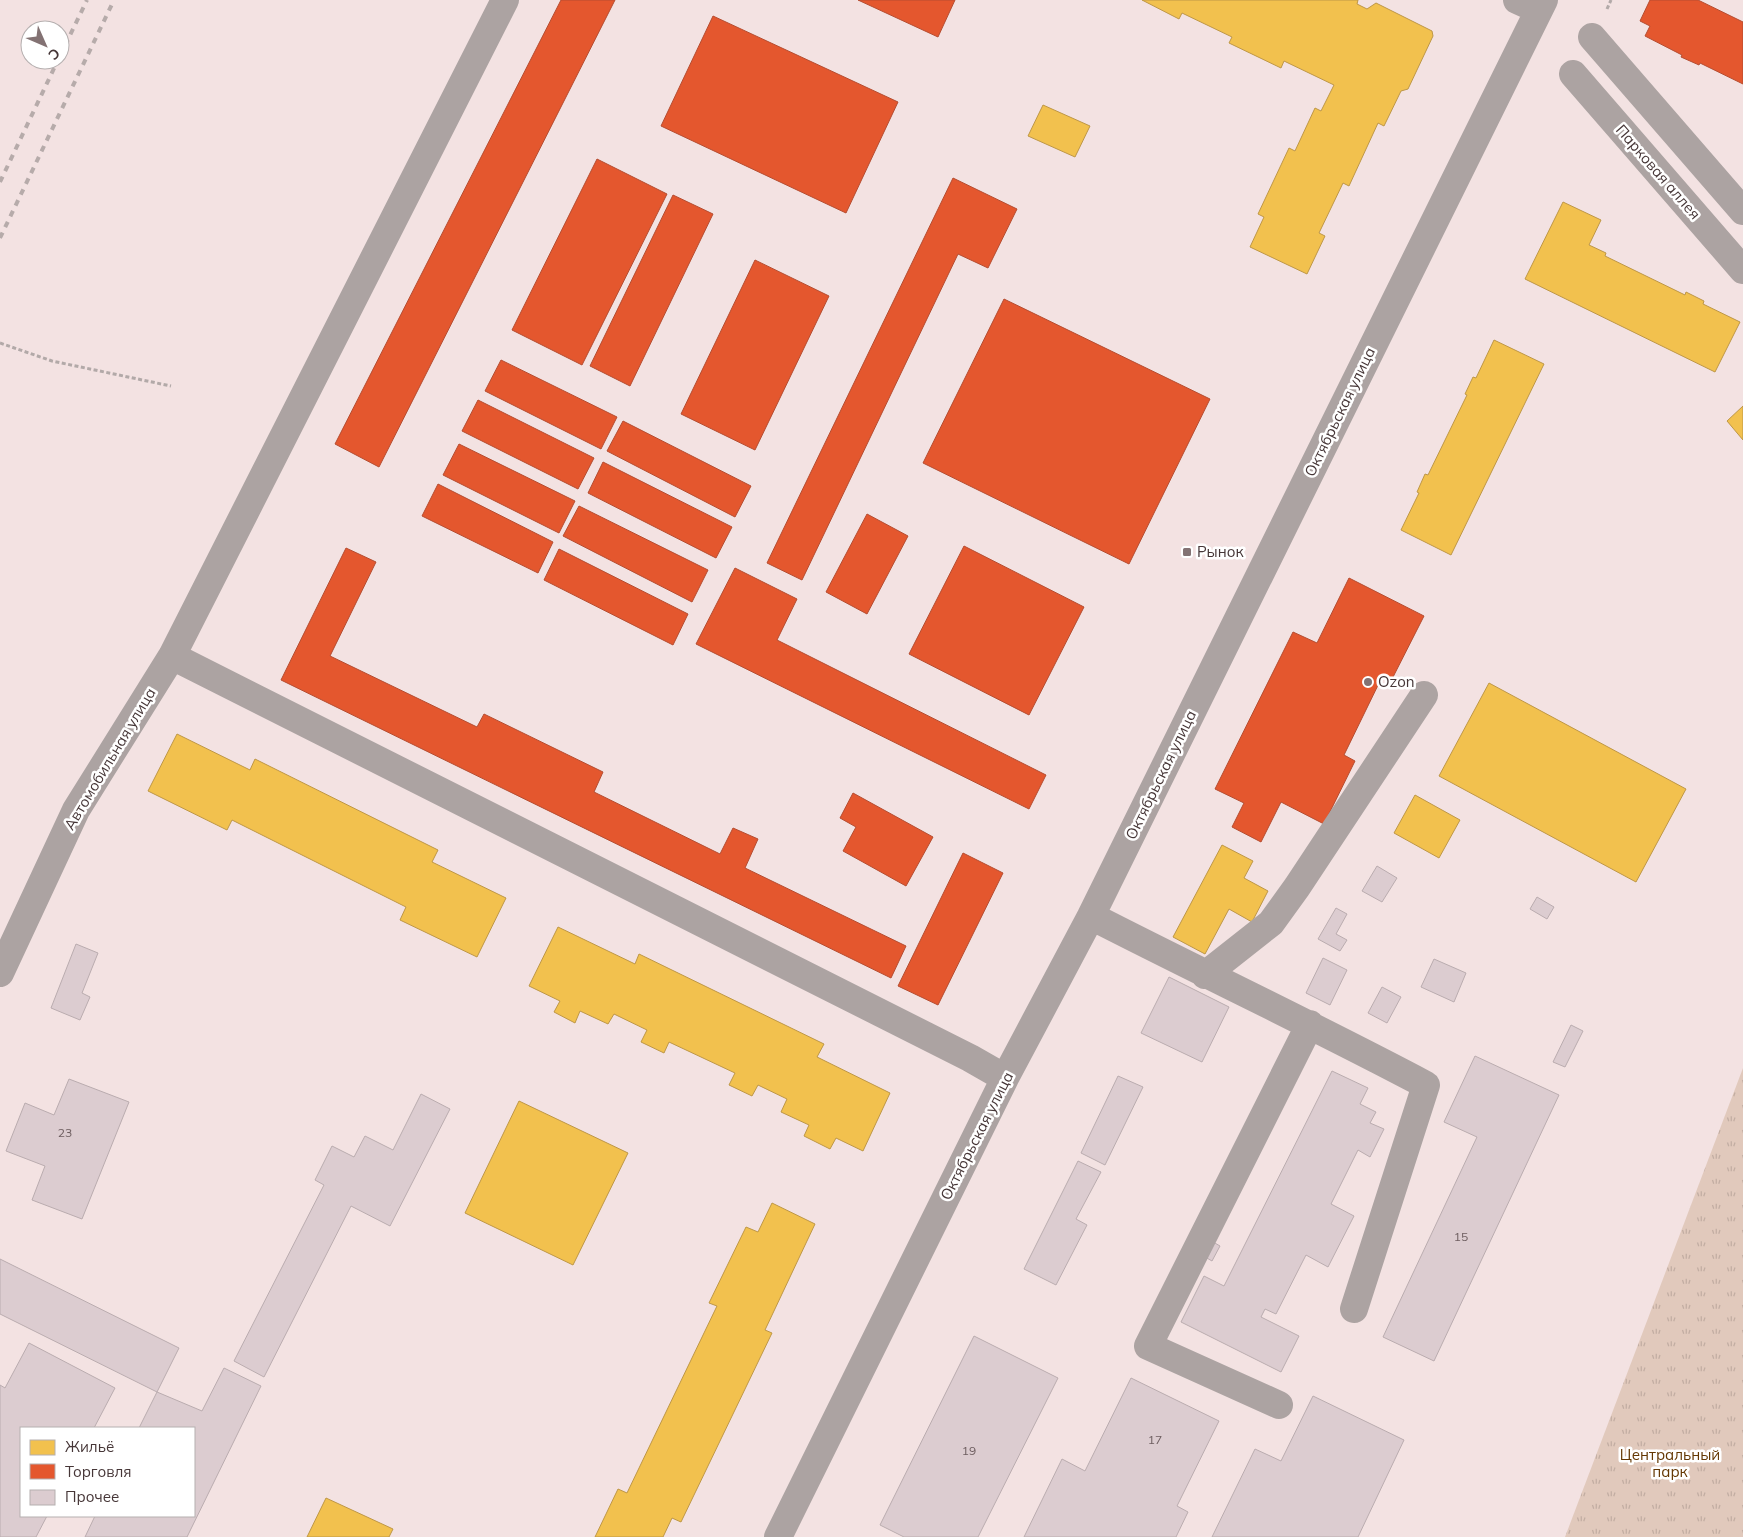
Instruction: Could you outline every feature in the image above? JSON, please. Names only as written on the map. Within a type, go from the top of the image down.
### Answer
[{"type":"street","name":"Автомобильная улица","points":[[0,973],[76,810],[172,656],[505,0]]},
{"type":"street","name":"Октябрьская улица","points":[[778,1537],[1005,1078],[1090,916],[1534,3]]},
{"type":"street","points":[[1592,37],[1743,211]]},
{"type":"street","name":"Парковая аллея","points":[[1573,74],[1743,270]]},
{"type":"street","points":[[172,656],[961,1054],[1005,1078]]},
{"type":"street","points":[[1205,975],[1271,923],[1298,887],[1424,695]]},
{"type":"street","points":[[1090,916],[1205,975],[1310,1024],[1426,1085],[1354,1309]]},
{"type":"street","points":[[1279,1405],[1148,1346],[1310,1024]]},
{"type":"path","points":[[0,343],[52,361],[171,386]]},
{"type":"green space","name":"Центральный парк","points":[[1743,1068],[1743,1537],[1565,1537]]},
{"type":"building: Жильё","points":[[1142,0],[1358,0],[1357,4],[1367,9],[1376,3],[1432,31],[1433,36],[1408,89],[1401,91],[1384,126],[1378,123],[1349,186],[1343,183],[1319,233],[1325,236],[1307,274],[1250,247],[1264,217],[1258,214],[1289,148],[1295,151],[1315,108],[1321,111],[1334,85],[1284,61],[1281,68],[1229,43],[1232,37],[1182,13],[1179,19]]},
{"type":"building: Жильё","points":[[1043,105],[1090,126],[1075,157],[1028,136]]},
{"type":"building: Жильё","points":[[1563,202],[1601,220],[1589,245],[1606,253],[1605,256],[1685,295],[1686,292],[1704,301],[1703,304],[1740,322],[1715,372],[1525,279]]},
{"type":"building: Жильё","points":[[1494,340],[1544,364],[1451,555],[1401,530],[1419,493],[1417,492],[1425,474],[1428,475],[1467,395],[1465,394],[1473,377],[1476,378]]},
{"type":"building: Жильё","points":[[1743,406],[1743,440],[1727,421]]},
{"type":"building: Жильё","points":[[1489,683],[1686,789],[1636,882],[1439,776]]},
{"type":"building: Жильё","points":[[177,734],[250,770],[255,759],[438,850],[432,862],[506,898],[477,957],[400,920],[406,907],[232,820],[227,830],[148,791]]},
{"type":"building: Жильё","points":[[1415,795],[1460,820],[1439,858],[1394,833]]},
{"type":"building: Жильё","points":[[1222,845],[1253,861],[1244,878],[1268,891],[1252,922],[1229,909],[1205,954],[1173,937]]},
{"type":"building: Жильё","points":[[558,927],[635,964],[639,954],[824,1044],[817,1057],[890,1093],[863,1151],[836,1138],[830,1149],[804,1136],[809,1125],[781,1112],[787,1099],[758,1085],[752,1096],[729,1085],[735,1073],[669,1042],[664,1053],[641,1042],[647,1030],[614,1014],[608,1024],[580,1011],[575,1023],[554,1012],[560,1001],[529,986]]},
{"type":"building: Жильё","points":[[519,1101],[628,1153],[573,1265],[465,1213]]},
{"type":"building: Жильё","points":[[772,1203],[815,1224],[765,1330],[772,1333],[681,1522],[672,1518],[663,1537],[595,1537],[618,1489],[627,1493],[717,1306],[709,1303],[746,1227],[758,1232]]},
{"type":"building: Жильё","points":[[326,1498],[393,1529],[389,1537],[307,1537]]},
{"type":"building: Торговля","points":[[561,0],[615,0],[379,467],[335,444]]},
{"type":"building: Торговля","points":[[858,0],[955,0],[938,37]]},
{"type":"building: Торговля","points":[[1650,0],[1698,0],[1743,22],[1743,84],[1700,63],[1699,65],[1681,57],[1682,55],[1645,36],[1650,26],[1640,21]]},
{"type":"building: Торговля","points":[[713,16],[898,102],[846,213],[661,126]]},
{"type":"building: Торговля","points":[[597,159],[667,194],[582,365],[512,330]]},
{"type":"building: Торговля","points":[[953,178],[1017,209],[988,268],[958,254],[802,580],[767,563]]},
{"type":"building: Торговля","points":[[673,195],[713,214],[630,386],[590,366]]},
{"type":"building: Торговля","points":[[755,260],[829,296],[755,450],[681,414]]},
{"type":"building: Торговля","points":[[1004,299],[1210,399],[1129,564],[923,463]]},
{"type":"building: Торговля","points":[[501,360],[617,417],[601,449],[485,391]]},
{"type":"building: Торговля","points":[[478,400],[594,458],[578,489],[462,431]]},
{"type":"building: Торговля","points":[[623,421],[751,486],[735,517],[607,451]]},
{"type":"building: Торговля","points":[[459,444],[575,501],[559,533],[443,475]]},
{"type":"building: Торговля","points":[[603,462],[732,527],[716,558],[588,493]]},
{"type":"building: Торговля","points":[[438,484],[553,542],[538,573],[422,516]]},
{"type":"building: Торговля","points":[[579,506],[708,570],[692,602],[563,536]]},
{"type":"building: Торговля","points":[[867,514],[908,536],[867,614],[826,592]]},
{"type":"building: Торговля","points":[[964,546],[1084,607],[1029,715],[909,654]]},
{"type":"building: Торговля","points":[[346,548],[376,562],[330,656],[477,727],[484,714],[603,772],[594,792],[720,854],[733,828],[758,839],[745,868],[906,946],[891,978],[281,680]]},
{"type":"building: Торговля","points":[[559,549],[688,614],[673,645],[544,580]]},
{"type":"building: Торговля","points":[[735,568],[797,599],[777,640],[1046,775],[1029,809],[696,644]]},
{"type":"building: Торговля","points":[[1349,578],[1424,616],[1391,681],[1382,677],[1344,755],[1355,761],[1324,824],[1281,802],[1261,842],[1232,827],[1244,803],[1215,789],[1293,632],[1317,643]]},
{"type":"building: Торговля","points":[[853,793],[933,837],[906,886],[843,851],[856,827],[840,818]]},
{"type":"building: Торговля","points":[[963,853],[1003,873],[938,1005],[898,986]]},
{"type":"building: Прочее","points":[[1377,866],[1397,878],[1382,902],[1362,891]]},
{"type":"building: Прочее","points":[[1537,897],[1554,907],[1547,919],[1530,909]]},
{"type":"building: Прочее","points":[[1336,908],[1347,914],[1336,934],[1347,940],[1340,951],[1318,939]]},
{"type":"building: Прочее","points":[[76,944],[98,953],[82,993],[90,997],[80,1020],[51,1008]]},
{"type":"building: Прочее","points":[[1323,958],[1347,970],[1330,1005],[1306,993]]},
{"type":"building: Прочее","points":[[1434,959],[1466,973],[1454,1002],[1421,987]]},
{"type":"building: Прочее","points":[[1169,977],[1229,1007],[1202,1062],[1141,1033]]},
{"type":"building: Прочее","points":[[1382,987],[1401,997],[1387,1023],[1368,1013]]},
{"type":"building: Прочее","points":[[1571,1025],[1583,1031],[1565,1067],[1553,1062]]},
{"type":"building: Прочее","points":[[1475,1056],[1559,1095],[1434,1361],[1383,1337],[1477,1137],[1444,1122]]},
{"type":"building: Прочее","points":[[1332,1071],[1368,1088],[1360,1104],[1376,1112],[1370,1123],[1384,1129],[1370,1157],[1358,1150],[1331,1204],[1354,1216],[1328,1267],[1306,1255],[1276,1314],[1265,1309],[1261,1317],[1299,1336],[1281,1372],[1181,1322],[1204,1276],[1224,1286]]},
{"type":"building: Прочее","points":[[1118,1076],[1143,1087],[1105,1165],[1081,1153]]},
{"type":"building: Прочее","points":[[69,1079],[129,1102],[82,1219],[32,1200],[45,1166],[6,1151],[25,1103],[54,1115]]},
{"type":"building: Прочее","points":[[421,1094],[450,1109],[390,1226],[351,1206],[264,1377],[234,1361],[324,1185],[315,1180],[332,1146],[354,1157],[365,1136],[393,1150]]},
{"type":"building: Прочее","points":[[1078,1161],[1101,1172],[1076,1219],[1087,1225],[1056,1285],[1024,1269]]},
{"type":"building: Прочее","points":[[1208,1239],[1220,1246],[1212,1261],[1200,1254]]},
{"type":"building: Прочее","points":[[0,1259],[179,1348],[157,1392],[0,1314]]},
{"type":"building: Прочее","points":[[974,1336],[1058,1378],[978,1537],[904,1537],[880,1525]]},
{"type":"building: Прочее","points":[[29,1343],[115,1388],[95,1427],[20,1427],[20,1517],[46,1517],[36,1537],[0,1537],[0,1385],[5,1388]]},
{"type":"building: Прочее","points":[[224,1368],[261,1386],[187,1537],[85,1537],[95,1517],[195,1517],[195,1427],[140,1427],[157,1392],[202,1411]]},
{"type":"building: Прочее","points":[[1131,1378],[1219,1421],[1177,1506],[1188,1512],[1176,1537],[1024,1537],[1062,1459],[1085,1471]]},
{"type":"building: Прочее","points":[[1313,1396],[1404,1440],[1358,1537],[1212,1537],[1255,1449],[1281,1461]]},
{"type":"railway","points":[[70,35],[87,0]]},
{"type":"railway","points":[[0,238],[114,0]]},
{"type":"railway","points":[[0,182],[53,70]]},
{"type":"place","name":"Рынок","points":[[1187,552]]},
{"type":"place","name":"Ozon","points":[[1368,682]]}]
